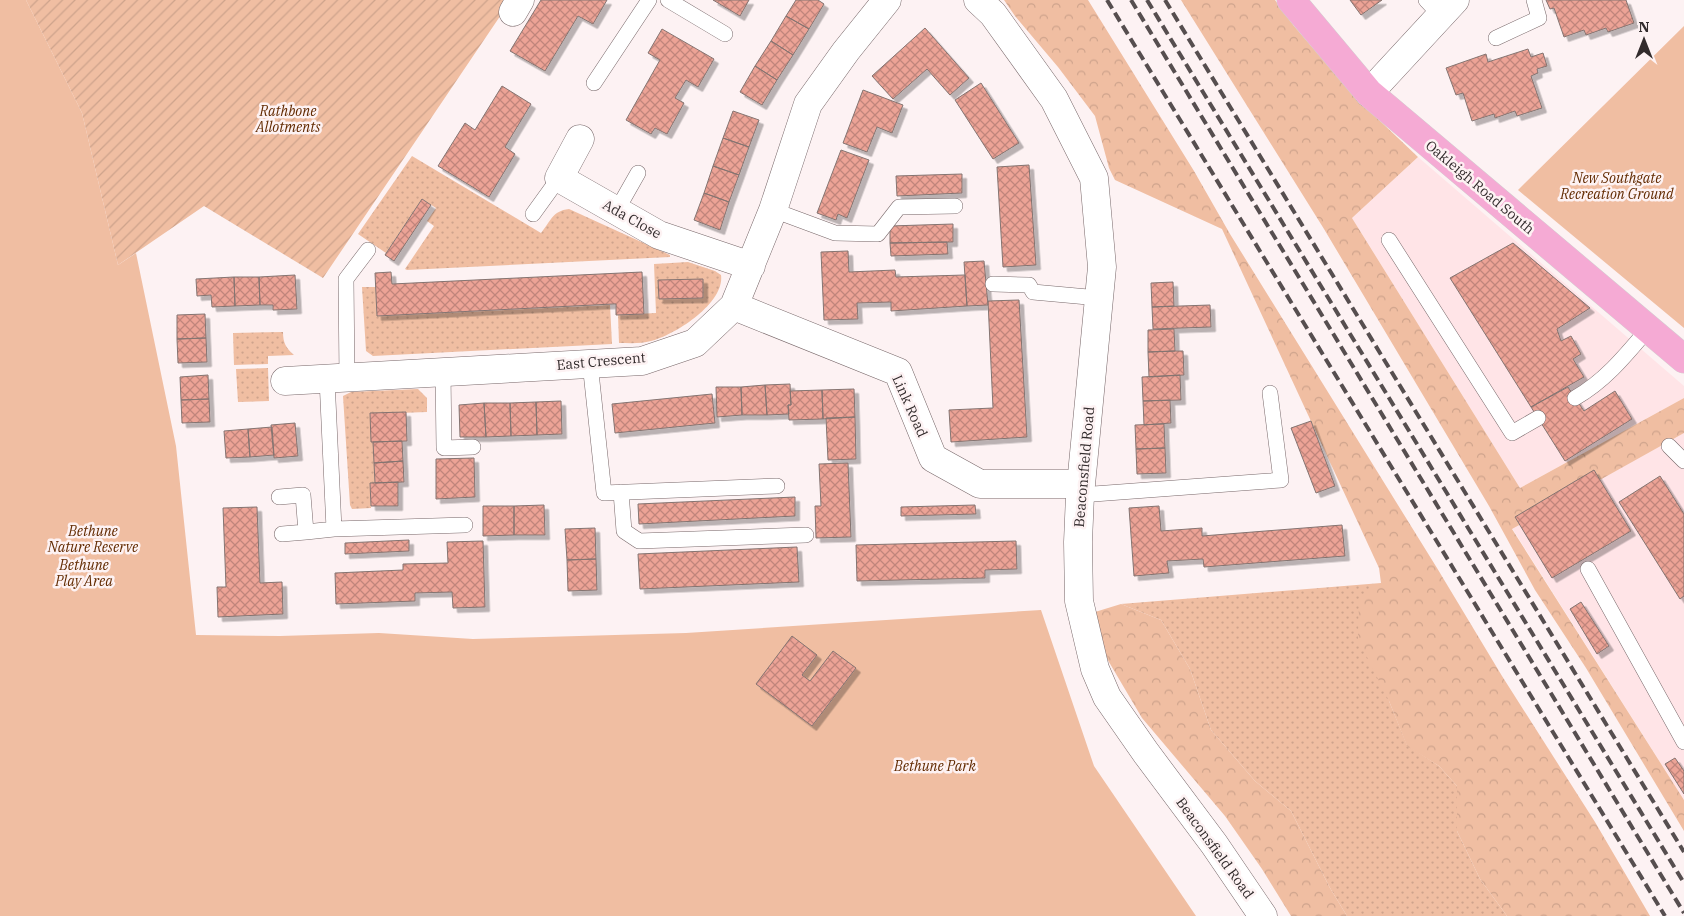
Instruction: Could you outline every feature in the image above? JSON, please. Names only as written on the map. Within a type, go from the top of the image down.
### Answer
[{"type":"main road","name":"Oakleigh Road South","points":[[1291,0],[1369,93],[1684,360]]},
{"type":"street","name":"East Crescent","points":[[286,381],[642,361],[695,343],[734,306],[772,210],[808,104],[846,51],[887,0]]},
{"type":"street","name":"Beaconsfield Road","points":[[978,0],[993,14],[1054,99],[1094,178],[1102,267],[1081,490],[1078,542],[1079,601],[1095,669],[1107,697],[1214,844],[1263,916]]},
{"type":"street","points":[[1369,93],[1441,5]]},
{"type":"street","points":[[559,178],[580,139]]},
{"type":"street","name":"Ada Close","points":[[559,178],[659,235],[751,266]]},
{"type":"street","name":"Link Road","points":[[734,306],[898,372],[933,458],[980,484],[1081,490]]},
{"type":"lane","points":[[594,83],[649,0]]},
{"type":"lane","points":[[668,0],[725,34]]},
{"type":"lane","points":[[1496,38],[1539,18],[1534,0]]},
{"type":"lane","points":[[616,210],[638,173]]},
{"type":"lane","points":[[533,214],[559,178]]},
{"type":"lane","points":[[772,210],[835,233],[878,234],[899,208],[955,206]]},
{"type":"lane","points":[[1389,240],[1512,433],[1538,418]]},
{"type":"lane","points":[[334,529],[337,378],[346,279],[368,250]]},
{"type":"lane","points":[[993,284],[1029,285],[1033,292],[1099,298]]},
{"type":"lane","points":[[1575,398],[1612,370],[1648,330]]},
{"type":"lane","points":[[590,363],[604,493],[777,486]]},
{"type":"lane","points":[[443,372],[444,448],[473,447]]},
{"type":"lane","points":[[1081,490],[1281,480],[1270,393]]},
{"type":"lane","points":[[1669,446],[1684,462]]},
{"type":"lane","points":[[621,492],[624,531],[639,541],[806,535]]},
{"type":"lane","points":[[279,497],[304,495],[306,532]]},
{"type":"lane","points":[[282,534],[334,529],[465,526]]},
{"type":"lane","points":[[1588,568],[1684,742]]},
{"type":"shaded area","points":[[1418,157],[1684,386],[1684,398],[1520,488],[1352,218]]},
{"type":"shaded area","points":[[1684,433],[1684,800],[1512,528]]},
{"type":"green space","name":"Bethune Park","points":[[0,0],[26,0],[82,113],[118,265],[136,253],[176,446],[196,635],[280,636],[379,633],[473,639],[686,633],[1041,610],[1094,766],[1196,916],[0,916]]},
{"type":"green space","name":"Rathbone Allotments","points":[[26,0],[511,0],[323,278],[204,206],[118,265],[82,113]]},
{"type":"green space","points":[[1004,0],[1088,0],[1502,676],[1595,822],[1650,916],[1507,916],[1480,879],[1457,831],[1457,786],[1439,766],[1407,746],[1389,701],[1358,639],[1359,598],[1381,583],[1379,568],[1222,229],[1115,180],[1109,168],[1095,116]]},
{"type":"green space","points":[[1181,0],[1275,0],[1294,26],[1357,99],[1418,157],[1352,218],[1520,488],[1684,398],[1684,433],[1512,529],[1684,800],[1684,831],[1586,668],[1535,590],[1489,506],[1324,229]]},
{"type":"green space","name":"New Southgate Recreation Ground","points":[[1684,26],[1684,328],[1518,190]]},
{"type":"green space","points":[[412,156],[541,233],[555,214],[569,209],[670,255],[670,257],[407,270],[405,269],[434,226],[427,221],[436,208],[422,199],[386,253],[358,234]]},
{"type":"green space","points":[[688,262],[715,271],[721,275],[720,286],[707,307],[685,325],[661,338],[643,343],[619,343],[618,315],[656,313],[654,264]]},
{"type":"green space","points":[[362,287],[376,287],[377,316],[610,305],[612,344],[373,356],[366,351]]},
{"type":"green space","points":[[283,332],[286,345],[294,355],[268,356],[268,364],[234,365],[233,333]]},
{"type":"green space","points":[[268,368],[269,401],[238,402],[236,369]]},
{"type":"green space","points":[[418,389],[427,398],[427,412],[370,414],[374,442],[375,483],[370,484],[371,508],[352,509],[350,505],[343,396],[351,392]]},
{"type":"green space","points":[[1381,583],[1389,701],[1407,745],[1439,766],[1457,786],[1457,831],[1480,879],[1507,916],[1347,916],[1330,888],[1291,811],[1255,781],[1211,730],[1190,669],[1161,620],[1121,604]]},
{"type":"green space","points":[[1121,604],[1161,620],[1190,669],[1211,730],[1255,781],[1291,811],[1330,888],[1347,916],[1291,916],[1262,869],[1225,816],[1142,718],[1106,657],[1095,612]]},
{"type":"building","points":[[541,0],[607,0],[593,24],[578,16],[545,71],[510,51]]},
{"type":"building","points":[[713,0],[749,0],[740,16]]},
{"type":"building","points":[[796,0],[818,0],[824,4],[809,29],[786,16]]},
{"type":"building","points":[[1350,0],[1382,0],[1361,15]]},
{"type":"building","points":[[1546,0],[1626,0],[1634,23],[1608,32],[1606,28],[1586,35],[1584,30],[1564,37],[1554,8],[1550,9]]},
{"type":"building","points":[[786,16],[809,29],[793,55],[771,41]]},
{"type":"building","points":[[925,28],[969,78],[950,95],[927,69],[893,99],[872,76]]},
{"type":"building","points":[[662,29],[714,59],[698,87],[686,80],[675,98],[684,103],[667,134],[655,128],[651,134],[626,120],[660,60],[648,53]]},
{"type":"building","points":[[771,41],[793,55],[777,80],[755,66]]},
{"type":"building","points":[[1528,49],[1531,57],[1543,53],[1547,66],[1537,69],[1538,73],[1531,76],[1542,108],[1517,116],[1515,111],[1495,118],[1494,114],[1472,121],[1463,93],[1456,95],[1446,68],[1486,54],[1488,62]]},
{"type":"building","points":[[755,66],[777,80],[762,105],[740,92]]},
{"type":"building","points":[[981,83],[1019,143],[993,159],[955,100]]},
{"type":"building","points":[[502,86],[531,104],[505,147],[515,154],[489,197],[438,166],[465,123],[475,130]]},
{"type":"building","points":[[863,90],[903,105],[892,133],[877,127],[867,152],[843,143]]},
{"type":"building","points":[[733,111],[759,120],[749,147],[723,138]]},
{"type":"building","points":[[723,138],[749,147],[739,175],[713,166]]},
{"type":"building","points":[[841,150],[869,160],[847,218],[838,214],[836,220],[817,213]]},
{"type":"building","points":[[1029,165],[1036,265],[1003,267],[997,167]]},
{"type":"building","points":[[713,166],[739,175],[729,202],[704,193]]},
{"type":"building","points":[[962,174],[962,193],[897,196],[896,176]]},
{"type":"building","points":[[704,193],[729,202],[720,230],[694,220]]},
{"type":"building","points":[[422,199],[431,205],[394,261],[385,255]]},
{"type":"building","points":[[953,224],[953,242],[890,243],[890,226]]},
{"type":"building","points":[[947,242],[948,254],[891,256],[890,243]]},
{"type":"building","points":[[1513,243],[1590,308],[1557,329],[1561,341],[1571,336],[1581,354],[1573,359],[1584,377],[1531,407],[1450,278]]},
{"type":"building","points":[[848,251],[849,272],[895,270],[896,277],[965,275],[967,306],[891,311],[891,302],[857,303],[858,319],[824,320],[821,252]]},
{"type":"building","points":[[984,261],[988,305],[967,306],[964,262]]},
{"type":"building","points":[[391,272],[392,284],[642,272],[644,314],[616,315],[616,304],[613,304],[377,316],[375,273]]},
{"type":"building","points":[[295,275],[297,309],[273,310],[273,305],[260,305],[259,277]]},
{"type":"building","points":[[234,277],[235,306],[212,307],[211,295],[197,296],[196,279]]},
{"type":"building","points":[[234,277],[259,277],[260,305],[235,306]]},
{"type":"building","points":[[703,279],[703,298],[659,299],[658,280]]},
{"type":"building","points":[[1173,282],[1174,306],[1152,307],[1151,283]]},
{"type":"building","points":[[1019,300],[1027,437],[951,442],[949,410],[993,408],[988,301]]},
{"type":"building","points":[[1210,305],[1211,327],[1153,329],[1152,307]]},
{"type":"building","points":[[205,314],[206,338],[177,339],[177,315]]},
{"type":"building","points":[[1174,329],[1175,351],[1148,352],[1148,330]]},
{"type":"building","points":[[206,338],[207,362],[178,363],[177,339]]},
{"type":"building","points":[[1183,351],[1184,375],[1149,377],[1148,352]]},
{"type":"building","points":[[208,375],[209,399],[181,400],[180,377]]},
{"type":"building","points":[[1180,375],[1181,400],[1143,401],[1142,377]]},
{"type":"building","points":[[790,384],[791,405],[788,405],[789,414],[767,415],[765,385]]},
{"type":"building","points":[[765,385],[767,415],[742,415],[741,387]]},
{"type":"building","points":[[716,387],[741,387],[742,415],[717,417]]},
{"type":"building","points":[[1568,387],[1584,411],[1615,391],[1632,419],[1565,461],[1531,407]]},
{"type":"building","points":[[854,389],[855,417],[823,419],[822,390]]},
{"type":"building","points":[[822,390],[823,419],[789,420],[788,405],[791,405],[790,391]]},
{"type":"building","points":[[712,394],[715,423],[615,433],[612,404]]},
{"type":"building","points":[[209,399],[210,422],[182,423],[181,400]]},
{"type":"building","points":[[1170,400],[1171,423],[1144,425],[1143,401]]},
{"type":"building","points":[[561,401],[562,434],[537,435],[536,402]]},
{"type":"building","points":[[536,402],[537,435],[511,436],[510,403]]},
{"type":"building","points":[[484,403],[486,437],[460,437],[459,405]]},
{"type":"building","points":[[484,403],[510,403],[511,436],[486,437]]},
{"type":"building","points":[[406,412],[407,441],[371,442],[370,413]]},
{"type":"building","points":[[855,417],[856,459],[828,460],[826,418]]},
{"type":"building","points":[[1311,421],[1335,486],[1316,493],[1291,428]]},
{"type":"building","points":[[295,423],[298,456],[274,458],[271,425]]},
{"type":"building","points":[[1164,424],[1165,448],[1136,449],[1135,425]]},
{"type":"building","points":[[272,427],[274,455],[250,457],[248,429]]},
{"type":"building","points":[[248,429],[250,457],[226,458],[224,431]]},
{"type":"building","points":[[402,441],[403,461],[374,463],[373,442]]},
{"type":"building","points":[[1165,448],[1166,473],[1137,474],[1136,449]]},
{"type":"building","points":[[474,458],[475,497],[436,499],[436,459]]},
{"type":"building","points":[[403,461],[404,482],[375,483],[374,463]]},
{"type":"building","points":[[848,463],[851,537],[816,538],[815,506],[821,506],[819,464]]},
{"type":"building","points":[[1594,470],[1631,531],[1552,578],[1515,517]]},
{"type":"building","points":[[1660,476],[1684,514],[1684,596],[1680,599],[1619,502]]},
{"type":"building","points":[[398,482],[398,506],[371,506],[370,483]]},
{"type":"building","points":[[795,497],[795,516],[639,524],[638,504]]},
{"type":"building","points":[[544,505],[545,535],[514,535],[514,506]]},
{"type":"building","points":[[975,505],[976,514],[901,516],[901,507]]},
{"type":"building","points":[[483,506],[514,506],[514,535],[483,536]]},
{"type":"building","points":[[1159,506],[1161,531],[1202,528],[1202,536],[1342,525],[1345,556],[1204,567],[1203,559],[1167,561],[1169,573],[1134,576],[1129,508]]},
{"type":"building","points":[[257,507],[260,583],[282,582],[283,614],[218,617],[217,587],[226,587],[223,508]]},
{"type":"building","points":[[595,528],[596,559],[567,560],[565,529]]},
{"type":"building","points":[[409,540],[409,551],[345,554],[345,543]]},
{"type":"building","points":[[483,541],[485,607],[453,608],[452,592],[415,593],[415,601],[336,604],[335,573],[403,570],[403,564],[448,563],[447,542]]},
{"type":"building","points":[[1016,541],[1017,569],[985,570],[985,578],[857,581],[856,545]]},
{"type":"building","points":[[797,547],[799,582],[640,589],[638,554]]},
{"type":"building","points":[[596,559],[597,590],[568,591],[567,560]]},
{"type":"building","points":[[1581,602],[1609,646],[1597,654],[1570,609]]},
{"type":"building","points":[[792,636],[817,655],[802,675],[810,681],[833,651],[856,668],[812,726],[756,684]]},
{"type":"building","points":[[1675,758],[1684,771],[1684,794],[1665,764]]},
{"type":"railway","points":[[1107,0],[1665,916]]},
{"type":"railway","points":[[1131,0],[1684,913]]},
{"type":"railway","points":[[1147,0],[1684,883]]},
{"type":"railway","points":[[1165,0],[1684,852]]},
{"type":"park label","name":"Bethune Nature Reserve","points":[[93,540]]},
{"type":"park label","name":"Bethune Play Area","points":[[84,574]]}]
